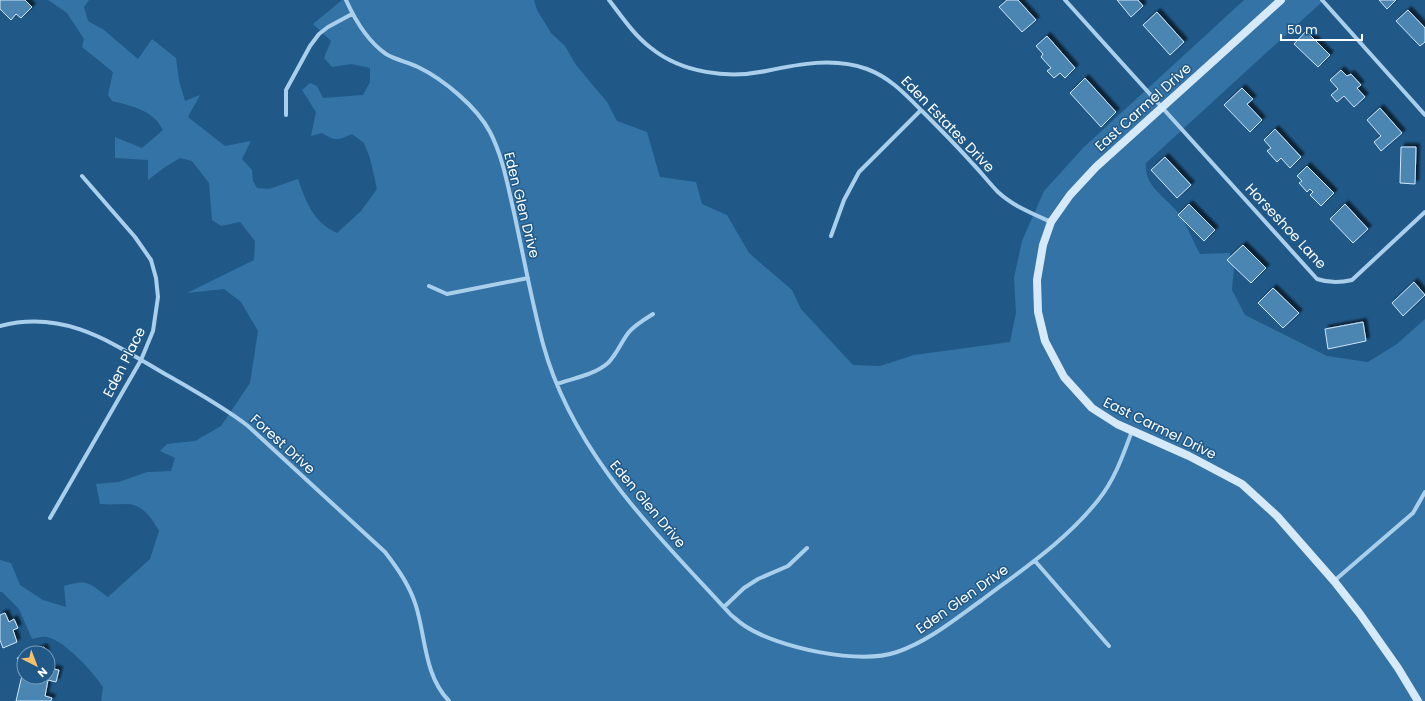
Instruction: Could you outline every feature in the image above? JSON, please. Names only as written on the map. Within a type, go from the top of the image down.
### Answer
[{"type":"street","name":"Eden Glen Drive","points":[[346,0],[352,14],[370,40],[387,54],[418,67],[438,78],[464,100],[489,130],[502,161],[543,345],[557,384],[595,458],[621,494],[724,607],[745,627],[779,642],[834,655],[867,658],[896,653],[928,638],[1035,561],[1079,522],[1100,498],[1118,469],[1132,431]]},
{"type":"street","name":"Eden Estates Drive","points":[[609,0],[628,25],[651,48],[679,64],[706,73],[730,74],[763,72],[806,63],[830,62],[866,69],[882,76],[909,96],[972,162],[999,193],[1021,208],[1051,222]]},
{"type":"street","name":"Horseshoe Lane","points":[[1065,0],[1299,260],[1318,278],[1326,282],[1340,283],[1352,280],[1425,212]]},
{"type":"street","name":"East Carmel Drive","points":[[1281,0],[1096,167],[1070,195],[1051,222],[1043,245],[1037,280],[1038,312],[1045,341],[1064,377],[1092,408],[1132,431],[1189,456],[1242,484],[1277,516],[1334,581],[1360,614],[1398,668],[1418,701]]},
{"type":"street","points":[[1322,0],[1425,115]]},
{"type":"street","points":[[286,115],[286,90],[310,46],[319,34],[352,14]]},
{"type":"street","points":[[831,236],[844,200],[859,172],[921,110]]},
{"type":"street","name":"Eden Place","points":[[50,518],[141,360],[153,331],[158,297],[156,278],[151,260],[135,237],[82,176]]},
{"type":"street","name":"Eden Glen Drive","points":[[429,286],[447,294],[528,278]]},
{"type":"street","points":[[557,384],[592,373],[601,368],[616,353],[629,332],[653,314]]},
{"type":"street","name":"Forest Drive","points":[[0,326],[38,321],[67,325],[93,333],[226,410],[248,426],[385,552],[403,576],[416,605],[430,671],[438,688],[449,701]]},
{"type":"street","points":[[1334,581],[1413,513],[1425,492]]},
{"type":"street","points":[[724,607],[744,588],[758,579],[788,566],[807,548]]},
{"type":"street","points":[[1035,561],[1110,646]]},
{"type":"shaded area","points":[[48,0],[89,0],[84,7],[88,21],[104,30],[138,59],[152,39],[176,58],[179,81],[185,101],[200,95],[188,117],[225,146],[251,141],[242,159],[252,170],[253,181],[257,188],[269,189],[298,179],[304,196],[316,217],[337,233],[361,211],[377,189],[370,158],[364,143],[352,134],[337,139],[331,138],[322,133],[311,136],[316,112],[302,90],[310,83],[317,86],[323,98],[363,95],[370,82],[370,68],[351,64],[332,67],[324,58],[331,41],[313,24],[342,0],[534,0],[537,10],[551,33],[565,46],[576,65],[607,102],[617,121],[647,132],[660,177],[696,182],[702,204],[727,215],[749,253],[792,290],[801,309],[853,365],[880,366],[914,355],[1010,342],[1016,313],[1014,278],[1022,241],[1044,191],[1084,147],[1244,0],[1324,0],[1146,163],[1146,172],[1158,193],[1177,211],[1182,218],[1200,254],[1230,253],[1234,266],[1232,290],[1245,315],[1327,356],[1368,362],[1397,344],[1425,319],[1425,701],[101,701],[103,687],[86,666],[70,650],[54,639],[42,637],[32,639],[19,609],[2,592],[0,592],[0,560],[11,563],[20,585],[43,600],[66,607],[64,586],[78,583],[88,584],[108,597],[150,559],[159,531],[154,522],[143,510],[134,505],[100,504],[96,484],[119,482],[147,472],[171,471],[175,458],[160,451],[167,444],[195,441],[221,426],[250,383],[258,331],[241,302],[224,289],[187,293],[254,260],[255,241],[240,222],[221,226],[212,220],[209,183],[192,161],[180,158],[148,180],[148,160],[115,158],[115,137],[142,148],[163,130],[159,123],[148,113],[134,107],[112,101],[108,95],[113,72],[82,47],[84,39],[67,13]]},
{"type":"building","points":[[0,0],[25,0],[32,7],[21,18],[16,14],[11,20],[0,9]]},
{"type":"building","points":[[1007,0],[1018,0],[1036,20],[1022,32],[999,7]]},
{"type":"building","points":[[1117,0],[1138,0],[1143,6],[1131,17]]},
{"type":"building","points":[[1379,0],[1396,0],[1387,9]]},
{"type":"building","points":[[1408,10],[1425,28],[1425,42],[1420,46],[1396,21]]},
{"type":"building","points":[[1157,12],[1184,42],[1170,55],[1143,25]]},
{"type":"building","points":[[1306,31],[1330,55],[1318,67],[1294,44]]},
{"type":"building","points":[[1047,36],[1075,68],[1065,78],[1060,73],[1054,78],[1047,71],[1051,68],[1041,57],[1043,54],[1036,46]]},
{"type":"building","points":[[1341,70],[1347,76],[1351,74],[1361,85],[1357,88],[1365,97],[1354,107],[1344,96],[1337,102],[1331,95],[1338,89],[1330,80]]},
{"type":"building","points":[[1085,78],[1116,112],[1101,127],[1070,93]]},
{"type":"building","points":[[1242,88],[1253,99],[1247,104],[1262,120],[1250,132],[1224,105]]},
{"type":"building","points":[[1380,108],[1402,133],[1381,151],[1374,142],[1381,136],[1367,120]]},
{"type":"building","points":[[1275,129],[1301,157],[1290,168],[1281,158],[1277,162],[1267,151],[1271,148],[1264,140]]},
{"type":"building","points":[[1401,147],[1416,147],[1415,184],[1400,183]]},
{"type":"building","points":[[1165,157],[1191,185],[1177,198],[1151,170]]},
{"type":"building","points":[[1307,166],[1334,193],[1321,206],[1310,195],[1313,192],[1310,189],[1307,192],[1299,183],[1302,181],[1297,176]]},
{"type":"building","points":[[1189,204],[1215,230],[1204,241],[1178,215]]},
{"type":"building","points":[[1345,204],[1368,229],[1353,243],[1330,219]]},
{"type":"building","points":[[1243,245],[1266,268],[1251,283],[1227,260]]},
{"type":"building","points":[[1414,282],[1425,295],[1403,316],[1392,303]]},
{"type":"building","points":[[1273,288],[1299,313],[1283,328],[1258,303]]},
{"type":"building","points":[[1363,322],[1366,341],[1328,349],[1325,329]]},
{"type":"building","points":[[5,613],[9,622],[14,619],[18,628],[13,630],[17,642],[3,648],[0,640],[0,615]]},
{"type":"building","points":[[56,669],[59,670],[56,682]]},
{"type":"building","points":[[20,685],[47,685],[45,696],[52,698],[51,701],[16,701]]}]
